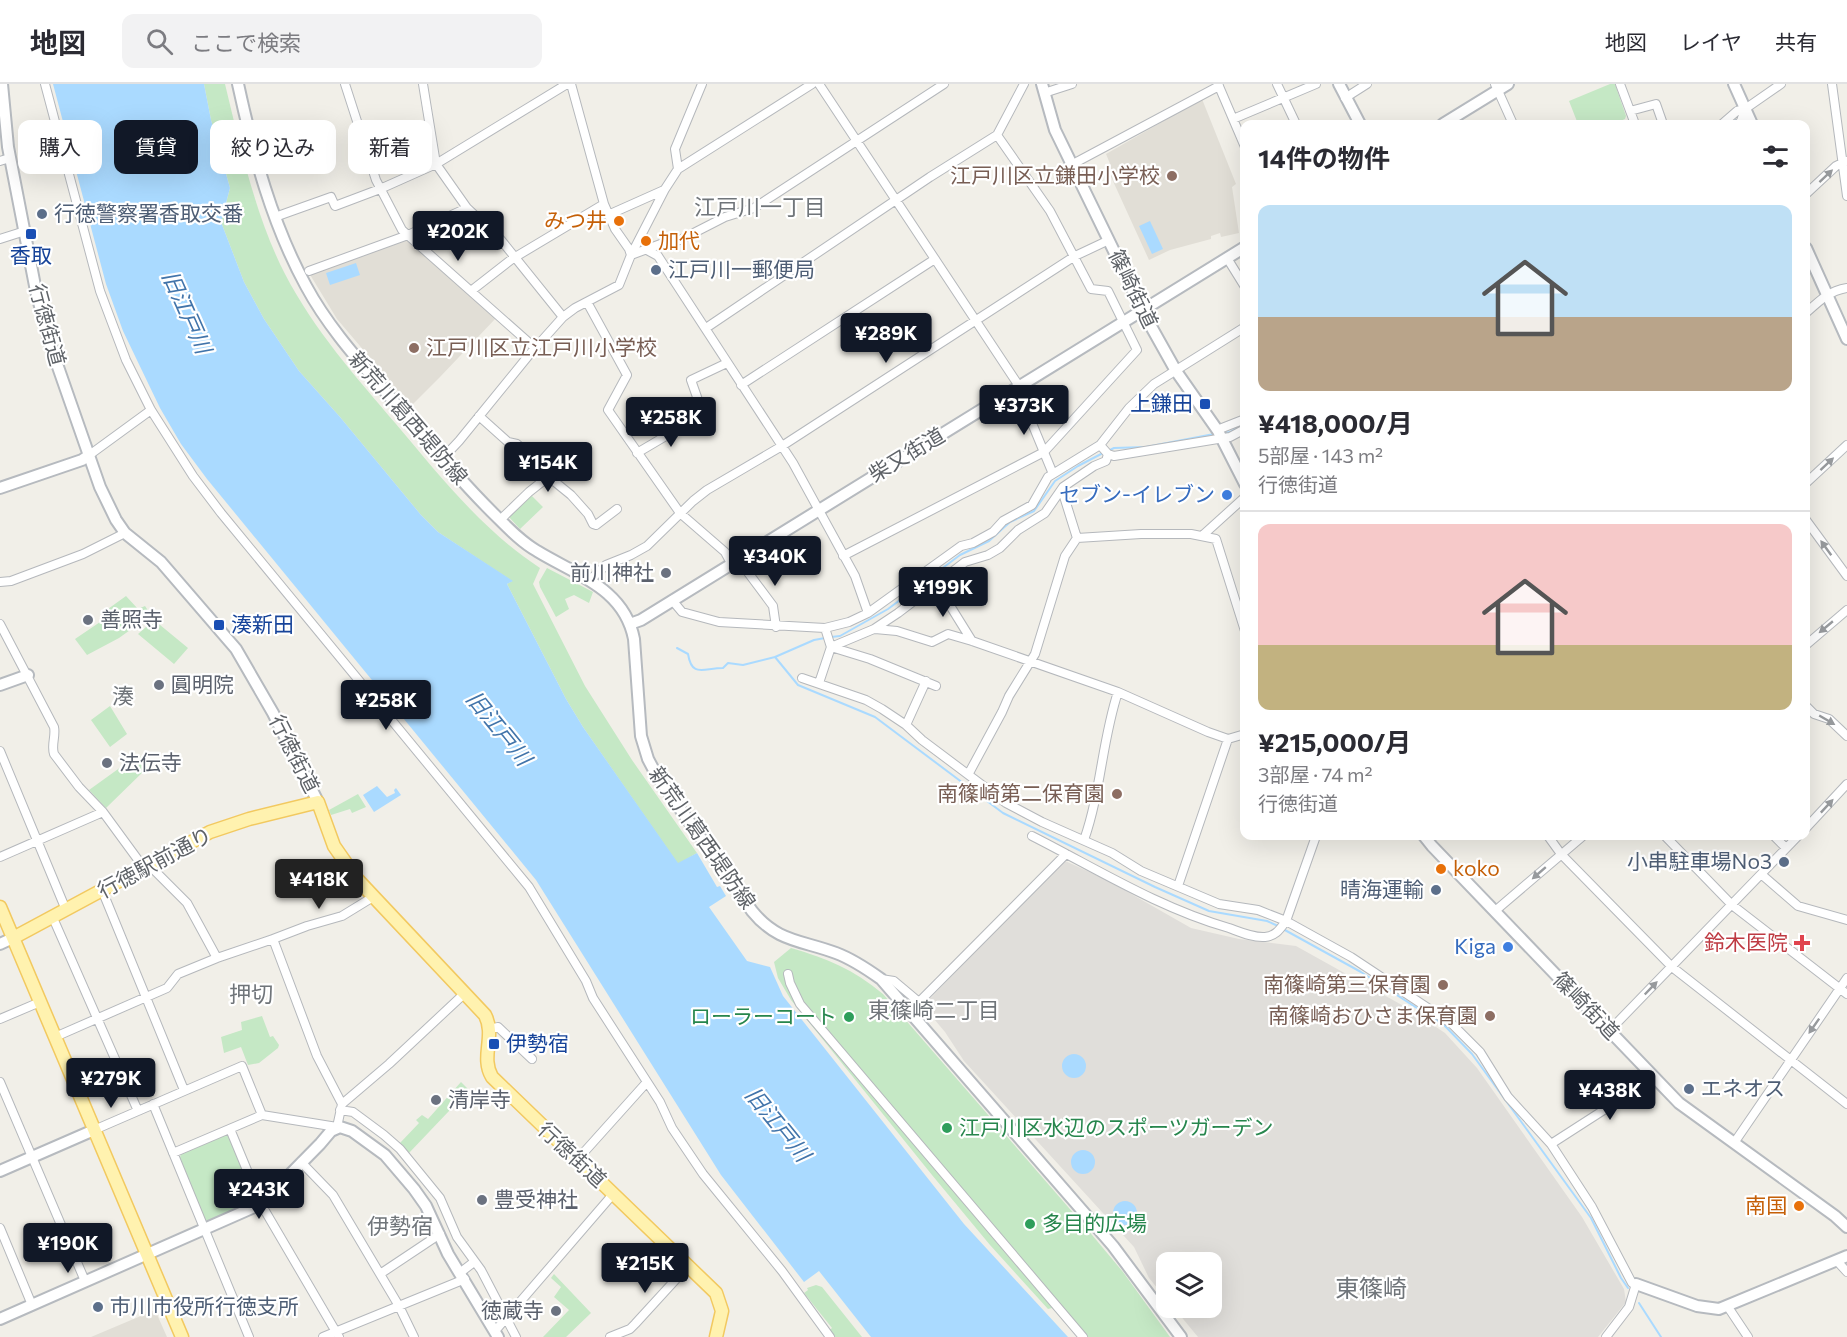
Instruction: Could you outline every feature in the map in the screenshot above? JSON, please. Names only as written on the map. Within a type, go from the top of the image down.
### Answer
[{"type":"main road","name":"行徳駅前通り","points":[[13,938],[194,840],[227,826],[318,802]]},
{"type":"main road","name":"行徳街道","points":[[318,802],[334,846],[357,879],[485,1015],[490,1029],[486,1061],[492,1077],[688,1265],[719,1298],[722,1311],[716,1337]]},
{"type":"main road","points":[[0,907],[182,1337]]},
{"type":"street","name":"行徳街道","points":[[2,84],[5,160],[25,231],[44,322],[88,456],[105,498],[116,520],[126,533],[162,563],[237,649],[273,713],[318,802]]},
{"type":"street","points":[[45,84],[100,291],[126,360],[151,410],[193,476],[221,513],[529,886],[586,981],[593,998],[660,1102],[672,1128],[703,1174],[782,1271],[830,1337]]},
{"type":"street","name":"新荒川葛西堤防線","points":[[238,84],[248,127],[275,217],[295,265],[324,316],[442,459],[500,520],[530,547],[590,580],[610,594],[623,610],[630,624],[634,642],[641,736],[648,759],[657,776],[760,921],[781,936],[846,957],[881,980],[1113,1246],[1182,1337]]},
{"type":"street","points":[[345,84],[380,189],[402,230],[535,348]]},
{"type":"street","points":[[423,84],[436,164],[467,208],[501,240],[563,317]]},
{"type":"street","points":[[275,217],[331,197],[335,206],[436,164],[569,84],[604,204],[631,255]]},
{"type":"street","points":[[678,169],[675,149],[702,84]]},
{"type":"street","points":[[442,459],[563,317],[619,285],[631,255],[665,189],[678,169],[812,84]]},
{"type":"street","points":[[819,84],[1018,386],[1053,474]]},
{"type":"street","points":[[631,255],[666,242],[680,240],[725,217],[754,208],[944,84]]},
{"type":"street","points":[[706,328],[997,135],[1024,84]]},
{"type":"street","points":[[1043,89],[1072,84]]},
{"type":"street","points":[[1277,84],[1294,120]]},
{"type":"street","points":[[1233,118],[1316,84]]},
{"type":"street","points":[[1339,84],[1358,120]]},
{"type":"street","points":[[1345,98],[1367,84]]},
{"type":"street","points":[[1449,120],[1496,88],[1508,84]]},
{"type":"street","points":[[1620,84],[1633,120]]},
{"type":"street","points":[[1734,84],[1750,120]]},
{"type":"street","points":[[1727,120],[1781,84]]},
{"type":"street","points":[[1832,84],[1847,196]]},
{"type":"street","points":[[1071,165],[1218,85],[1240,135]]},
{"type":"street","points":[[1496,88],[1511,120]]},
{"type":"street","name":"篠崎街道","points":[[1043,89],[1055,130],[1143,310],[1176,371],[1219,433],[1240,474]]},
{"type":"street","points":[[1630,111],[1656,104],[1662,120]]},
{"type":"street","points":[[1742,120],[1745,109]]},
{"type":"street","points":[[843,556],[1044,452],[1137,350],[1108,291],[1091,289],[1050,211],[997,135]]},
{"type":"street","points":[[1810,191],[1844,161]]},
{"type":"street","points":[[608,215],[665,189]]},
{"type":"street","points":[[471,291],[516,258],[604,204]]},
{"type":"street","points":[[309,271],[408,235],[467,208]]},
{"type":"street","points":[[0,239],[25,231]]},
{"type":"street","points":[[590,580],[606,565],[647,546],[707,490],[782,446],[1075,256],[1109,240]]},
{"type":"street","points":[[647,250],[658,256],[793,463],[855,576],[868,614]]},
{"type":"street","name":"柴又街道","points":[[630,624],[1240,250]]},
{"type":"street","points":[[1810,257],[1847,339]]},
{"type":"street","points":[[1227,258],[1240,279]]},
{"type":"street","points":[[741,385],[935,259]]},
{"type":"street","points":[[1810,309],[1827,294],[1847,288]]},
{"type":"street","points":[[587,302],[627,375],[608,410],[680,513],[735,561],[773,606],[776,627]]},
{"type":"street","points":[[672,600],[682,612],[708,620],[776,627],[825,628],[868,614],[961,546],[973,543],[993,532],[1003,521],[1032,505],[1048,477],[1100,445],[1129,408],[1154,384],[1240,330]]},
{"type":"street","points":[[638,453],[703,414],[691,380],[727,363]]},
{"type":"street","points":[[0,488],[82,460],[151,410]]},
{"type":"street","points":[[479,416],[508,442],[517,444],[530,455],[539,469],[571,495],[588,514],[593,524],[596,525],[616,509]]},
{"type":"street","points":[[1100,445],[1108,454],[1114,456],[1219,433],[1240,422]]},
{"type":"street","points":[[1219,433],[1230,437],[1240,432]]},
{"type":"street","points":[[1810,479],[1847,445]]},
{"type":"street","points":[[831,647],[874,628],[898,613],[965,562],[988,555],[1000,548],[1018,530],[1045,513],[1062,490],[1094,466],[1106,461],[1108,454]]},
{"type":"street","points":[[500,520],[548,477]]},
{"type":"street","points":[[1062,490],[1077,538]]},
{"type":"street","points":[[1203,535],[1240,502]]},
{"type":"street","points":[[1810,525],[1847,576]]},
{"type":"street","points":[[0,582],[33,573],[83,554],[126,533]]},
{"type":"street","points":[[1077,538],[1141,534],[1203,535],[1216,539],[1240,615]]},
{"type":"street","points":[[969,773],[1009,696],[1035,654],[1065,556],[1077,538]]},
{"type":"street","points":[[936,583],[972,641]]},
{"type":"street","points":[[1810,642],[1847,610]]},
{"type":"street","points":[[0,624],[54,727],[54,754],[146,866],[187,903],[217,958]]},
{"type":"street","points":[[819,683],[831,647],[825,628]]},
{"type":"street","points":[[874,628],[897,631],[932,642],[948,634],[972,641],[1118,692],[1228,739],[1240,735]]},
{"type":"street","points":[[831,647],[870,659],[936,686]]},
{"type":"street","points":[[0,685],[28,675]]},
{"type":"street","points":[[802,678],[866,700],[906,725],[922,740],[969,773],[1006,803],[1112,853],[1141,871],[1219,904],[1258,910],[1286,921],[1351,957],[1452,1024],[1480,1052],[1508,1097],[1551,1144],[1592,1208],[1632,1282],[1707,1308],[1719,1309],[1842,1258],[1847,1272]]},
{"type":"street","points":[[906,725],[926,681]]},
{"type":"street","points":[[1084,840],[1097,795],[1111,712],[1118,692]]},
{"type":"street","points":[[1810,710],[1814,714],[1829,719],[1847,736]]},
{"type":"street","points":[[1178,886],[1228,739]]},
{"type":"street","points":[[0,751],[66,910]]},
{"type":"street","points":[[1810,824],[1847,784]]},
{"type":"street","points":[[0,857],[103,812]]},
{"type":"street","points":[[1032,836],[1139,893],[1184,914],[1220,926],[1266,937],[1278,932],[1286,921],[1315,840]]},
{"type":"street","name":"篠崎街道","points":[[1428,840],[1679,1103],[1847,1227]]},
{"type":"street","points":[[1551,840],[1561,854],[1672,967],[1847,1104]]},
{"type":"street","points":[[1495,911],[1578,840]]},
{"type":"street","points":[[1669,840],[1732,905],[1843,991]]},
{"type":"street","points":[[1778,840],[1786,848]]},
{"type":"street","points":[[1610,1030],[1794,840]]},
{"type":"street","points":[[881,980],[894,981],[919,1002],[1066,854]]},
{"type":"street","points":[[1761,874],[1798,906],[1847,920]]},
{"type":"street","points":[[102,891],[184,1090]]},
{"type":"street","points":[[55,1036],[167,988],[178,974],[307,926],[342,916],[373,897]]},
{"type":"street","points":[[53,918],[138,1111]]},
{"type":"street","name":"行徳駅前通り","points":[[0,944],[13,938]]},
{"type":"street","points":[[273,939],[317,1056],[341,1107],[352,1112],[400,1149],[440,1197],[457,1238],[489,1285],[516,1337]]},
{"type":"street","points":[[788,974],[800,1004],[1083,1337]]},
{"type":"street","points":[[1734,1143],[1790,1060],[1843,991],[1847,978]]},
{"type":"street","points":[[0,1319],[261,1203],[337,1127],[341,1107],[465,993]]},
{"type":"street","points":[[0,1019],[40,1002]]},
{"type":"street","points":[[490,1029],[498,1027],[532,1059]]},
{"type":"street","points":[[0,1171],[242,1066],[262,1114]]},
{"type":"street","points":[[1551,1144],[1655,1077]]},
{"type":"street","points":[[0,1082],[85,1281]]},
{"type":"street","points":[[577,1160],[647,1082]]},
{"type":"street","points":[[153,1104],[249,1337]]},
{"type":"street","points":[[173,1153],[262,1114],[344,1127],[352,1131],[396,1166],[426,1206],[448,1254],[463,1276],[495,1335],[506,1318],[614,1194]]},
{"type":"street","points":[[230,1129],[261,1203],[337,1334]]},
{"type":"street","points":[[301,1162],[333,1195],[399,1306],[414,1337]]},
{"type":"street","points":[[0,1228],[32,1305]]},
{"type":"street","points":[[380,1274],[440,1234]]},
{"type":"street","points":[[323,1337],[337,1334],[463,1276],[474,1262]]},
{"type":"street","points":[[610,1337],[636,1324],[688,1265]]},
{"type":"street","points":[[1606,1337],[1629,1307],[1636,1284]]},
{"type":"street","points":[[1728,1307],[1748,1337]]},
{"type":"shaded area","name":"江戸川区立鎌田小学校","points":[[1202,99],[1236,184],[1232,187],[1239,233],[1221,237],[1220,233],[1211,236],[1211,239],[1170,250],[1149,260],[1107,168],[1111,166],[1106,154]]},
{"type":"shaded area","name":"江戸川区立江戸川小学校","points":[[402,241],[409,241],[496,318],[411,406],[337,319],[309,273]]},
{"type":"shaded area","points":[[1063,860],[1105,879],[1191,928],[1239,939],[1296,946],[1409,1009],[1445,1033],[1477,1068],[1582,1217],[1624,1289],[1626,1302],[1598,1337],[1198,1337],[1182,1318],[1222,1318],[1222,1252],[1156,1252],[1156,1287],[1149,1278],[1134,1247],[964,1061],[945,1032],[923,1006]]},
{"type":"shaded area","points":[[155,1310],[167,1337],[91,1337]]},
{"type":"green space","points":[[204,84],[225,84],[234,120],[211,120]]},
{"type":"green space","points":[[1615,84],[1626,116],[1623,120],[1576,120],[1569,101]]},
{"type":"green space","points":[[226,174],[248,174],[257,206],[285,274],[322,334],[463,501],[500,537],[540,568],[533,584],[585,686],[632,760],[697,853],[678,864],[583,727],[566,699],[507,584],[512,581],[438,532],[299,371],[264,319],[244,282],[221,222],[230,188]]},
{"type":"green space","points":[[531,495],[543,507],[520,529],[508,516]]},
{"type":"green space","points":[[547,568],[593,592],[589,603],[574,595],[565,599],[569,609],[556,617],[539,582]]},
{"type":"green space","points":[[126,596],[138,609],[145,606],[151,615],[119,638],[87,655],[75,639],[103,620],[101,614]]},
{"type":"green space","points":[[154,620],[188,648],[174,664],[138,634]]},
{"type":"green space","points":[[110,706],[127,734],[110,747],[91,720]]},
{"type":"green space","points":[[139,754],[147,768],[106,808],[89,790]]},
{"type":"green space","points":[[358,794],[366,807],[352,813],[350,809],[331,815],[329,810]]},
{"type":"green space","name":"江戸川区水辺のスポーツガーデン","points":[[791,948],[840,966],[883,994],[1123,1272],[1170,1337],[1078,1337],[1052,1308],[1048,1309],[990,1245],[791,1000],[778,978],[774,962]]},
{"type":"green space","points":[[262,1016],[270,1037],[273,1036],[279,1045],[278,1048],[259,1063],[248,1065],[241,1047],[224,1053],[221,1037],[242,1030],[241,1022]]},
{"type":"green space","points":[[461,1082],[469,1090],[409,1153],[400,1143],[419,1123],[416,1120],[422,1115],[428,1119]]},
{"type":"green space","points":[[225,1134],[229,1136],[255,1198],[209,1221],[205,1220],[180,1158],[181,1153]]},
{"type":"green space","points":[[554,1274],[591,1313],[566,1337],[543,1337],[569,1310],[554,1297],[561,1287],[551,1278]]},
{"type":"green space","points":[[816,1285],[822,1287],[862,1337],[833,1337],[828,1331],[832,1328],[804,1293],[808,1290],[807,1288]]},
{"type":"water","name":"旧江戸川","points":[[53,84],[204,84],[211,120],[210,174],[226,174],[230,188],[221,222],[244,282],[264,319],[299,371],[438,532],[513,581],[507,584],[566,699],[583,727],[678,863],[697,853],[717,887],[720,886],[726,896],[709,907],[747,961],[770,967],[783,996],[964,1224],[1068,1337],[871,1337],[819,1271],[804,1282],[721,1175],[536,880],[207,479],[181,444],[160,408],[123,331],[106,284],[77,174],[102,174],[102,120],[63,120]]},
{"type":"water","points":[[1150,221],[1163,249],[1152,254],[1139,226]]},
{"type":"water","points":[[356,263],[360,275],[330,285],[326,273]]},
{"type":"water","points":[[377,786],[387,797],[395,793],[396,788],[401,795],[374,812],[363,795]]},
{"type":"water","points":[[1074,1054],[1079,1055],[1085,1061],[1085,1071],[1079,1077],[1074,1078],[1069,1077],[1063,1071],[1062,1066],[1063,1061],[1069,1055]]},
{"type":"water","points":[[1083,1150],[1088,1151],[1094,1157],[1094,1167],[1088,1173],[1083,1174],[1078,1173],[1072,1167],[1071,1162],[1072,1157],[1078,1151]]},
{"type":"water","points":[[1125,1201],[1130,1202],[1136,1208],[1136,1218],[1130,1224],[1125,1225],[1120,1224],[1114,1218],[1113,1213],[1114,1208],[1120,1202]]},
{"type":"waterway","points":[[1223,433],[1240,426]]},
{"type":"waterway","points":[[1108,451],[1114,448],[1146,447],[1214,434]]},
{"type":"waterway","points":[[831,637],[840,636],[888,609],[960,555],[989,541],[1010,522],[1034,511],[1055,481],[1103,453]]},
{"type":"waterway","points":[[775,657],[814,640],[825,638]]},
{"type":"waterway","points":[[677,648],[688,654],[692,666],[700,670],[723,668],[728,663],[743,665],[775,657],[798,685],[875,717],[1003,813],[1209,911],[1267,921],[1278,926]]},
{"type":"waterway","points":[[1283,929],[1361,972],[1445,1026],[1472,1054],[1591,1218],[1628,1288]]},
{"type":"waterway","points":[[1639,1303],[1661,1337]]},
{"type":"place","name":"江戸川区立鎌田小学校","points":[[1172,176]]},
{"type":"place","name":"行徳警察署香取交番","points":[[42,214]]},
{"type":"place","name":"みつ井","points":[[619,221]]},
{"type":"place","name":"香取","points":[[31,234]]},
{"type":"place","name":"加代","points":[[646,241]]},
{"type":"place","name":"江戸川一郵便局","points":[[656,270]]},
{"type":"place","name":"江戸川区立江戸川小学校","points":[[414,348]]},
{"type":"place","name":"上鎌田","points":[[1205,404]]},
{"type":"place","name":"セブン-イレブン","points":[[1227,495]]},
{"type":"place","name":"前川神社","points":[[666,573]]},
{"type":"place","name":"善照寺","points":[[88,620]]},
{"type":"place","name":"湊新田","points":[[219,625]]},
{"type":"place","name":"圓明院","points":[[159,685]]},
{"type":"place","name":"法伝寺","points":[[107,763]]},
{"type":"place","name":"南篠崎第二保育園","points":[[1117,794]]},
{"type":"place","name":"小串駐車場No3","points":[[1784,862]]},
{"type":"place","name":"koko","points":[[1441,869]]},
{"type":"place","name":"晴海運輸","points":[[1436,890]]},
{"type":"place","name":"鈴木医院","points":[[1802,943]]},
{"type":"place","name":"Kiga","points":[[1508,947]]},
{"type":"place","name":"南篠崎第三保育園","points":[[1443,985]]},
{"type":"place","name":"南篠崎おひさま保育園","points":[[1490,1016]]},
{"type":"place","name":"ローラーコート","points":[[849,1017]]},
{"type":"place","name":"伊勢宿","points":[[494,1044]]},
{"type":"place","name":"エネオス","points":[[1689,1089]]},
{"type":"place","name":"清岸寺","points":[[436,1100]]},
{"type":"place","name":"江戸川区水辺のスポーツガーデン","points":[[947,1128]]},
{"type":"place","name":"豊受神社","points":[[482,1200]]},
{"type":"place","name":"南国","points":[[1799,1206]]},
{"type":"place","name":"多目的広場","points":[[1030,1224]]},
{"type":"place","name":"市川市役所行徳支所","points":[[98,1307]]},
{"type":"place","name":"徳蔵寺","points":[[556,1311]]},
{"type":"district","name":"江戸川一丁目","points":[[760,207]]},
{"type":"district","name":"湊","points":[[123,696]]},
{"type":"district","name":"押切","points":[[251,994]]},
{"type":"district","name":"東篠崎二丁目","points":[[934,1010]]},
{"type":"district","name":"伊勢宿","points":[[400,1226]]},
{"type":"district","name":"東篠崎","points":[[1371,1289]]}]
